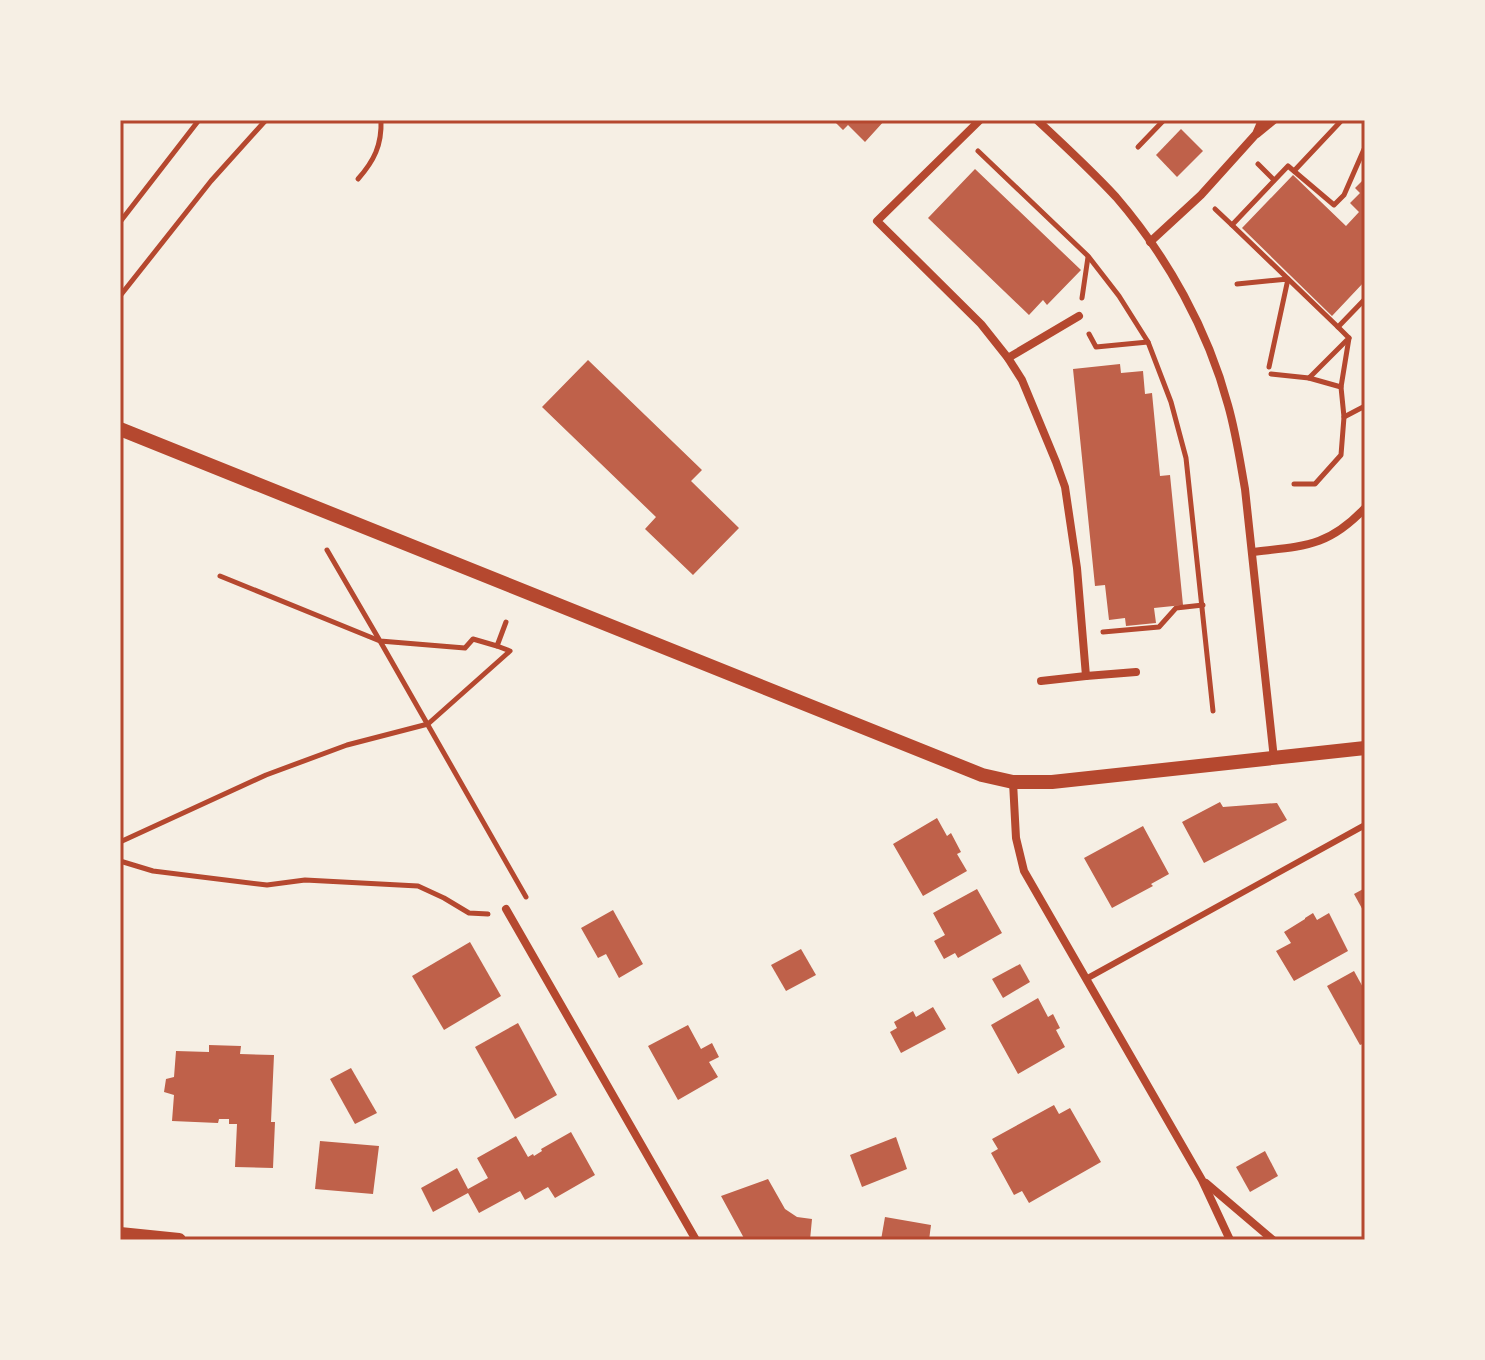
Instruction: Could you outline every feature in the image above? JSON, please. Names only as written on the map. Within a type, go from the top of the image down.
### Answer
[{"type":"street","points":[[980,120],[877,221],[981,324],[1022,380],[1065,487],[1077,568],[1086,676]]},
{"type":"street","points":[[1037,120],[1115,196],[1150,242],[1181,292],[1214,362],[1239,451],[1274,759]]},
{"type":"street","points":[[1256,134],[1262,120]]},
{"type":"street","points":[[1150,242],[1191,207],[1256,134],[1274,120]]},
{"type":"street","points":[[1008,358],[1079,316]]},
{"type":"street","points":[[120,429],[982,775],[1013,782],[1052,782],[1365,748]]},
{"type":"street","points":[[1252,552],[1302,546],[1327,539],[1365,508]]},
{"type":"street","points":[[1041,681],[1136,672]]},
{"type":"street","points":[[1013,782],[1016,838],[1024,871],[1202,1180],[1230,1240]]},
{"type":"street","points":[[506,909],[696,1240]]},
{"type":"street","points":[[1202,1180],[1273,1240]]},
{"type":"street","points":[[120,1234],[179,1240]]},
{"type":"lane","points":[[1086,979],[1365,825]]},
{"type":"path","points":[[120,222],[199,120]]},
{"type":"path","points":[[120,296],[211,181],[266,120]]},
{"type":"path","points":[[358,179],[370,165],[381,138],[381,120]]},
{"type":"path","points":[[1138,147],[1164,120]]},
{"type":"path","points":[[1294,171],[1342,120]]},
{"type":"path","points":[[963,137],[1088,256],[1119,296],[1148,342],[1171,402],[1186,458],[1213,711]]},
{"type":"path","points":[[1349,338],[1232,225],[1288,166],[1334,205],[1344,195],[1365,147]]},
{"type":"path","points":[[1237,284],[1288,279]]},
{"type":"path","points":[[1288,279],[1270,371],[1341,387]]},
{"type":"path","points":[[1338,327],[1365,299]]},
{"type":"path","points":[[1309,378],[1349,338]]},
{"type":"path","points":[[1294,484],[1315,484],[1341,455],[1344,417],[1341,387],[1349,338]]},
{"type":"path","points":[[1344,417],[1365,406]]},
{"type":"path","points":[[327,550],[527,898]]},
{"type":"path","points":[[120,842],[266,775],[347,745],[428,724],[510,651],[473,639],[465,648],[380,641],[220,576]]},
{"type":"path","points":[[1083,634],[1159,627],[1176,608],[1203,605]]},
{"type":"path","points":[[497,646],[506,622]]},
{"type":"path","points":[[120,861],[153,871],[267,885],[305,880],[418,886],[469,913],[489,915]]},
{"type":"building","points":[[833,120],[885,120],[865,142],[848,125],[843,130]]},
{"type":"building","points":[[1181,129],[1203,151],[1177,177],[1156,155]]},
{"type":"building","points":[[975,169],[1081,270],[1047,305],[1043,300],[1029,315],[928,218]]},
{"type":"building","points":[[1293,175],[1346,226],[1359,212],[1350,203],[1360,193],[1355,188],[1365,178],[1365,281],[1332,316],[1242,228]]},
{"type":"building","points":[[588,360],[702,470],[691,481],[739,528],[693,575],[645,529],[656,517],[542,407]]},
{"type":"building","points":[[1120,364],[1121,373],[1143,371],[1145,394],[1152,393],[1160,476],[1170,475],[1183,605],[1154,608],[1156,623],[1126,626],[1125,618],[1109,620],[1105,585],[1095,586],[1073,369]]},
{"type":"building","points":[[1220,802],[1223,807],[1277,803],[1287,820],[1204,863],[1182,822]]},
{"type":"building","points":[[937,818],[947,836],[951,833],[961,852],[957,854],[967,871],[923,896],[893,844]]},
{"type":"building","points":[[1143,826],[1169,874],[1112,908],[1084,858]]},
{"type":"building","points":[[1365,888],[1365,914],[1354,894]]},
{"type":"building","points":[[977,889],[1002,933],[958,958],[955,953],[944,959],[934,941],[945,935],[933,913]]},
{"type":"building","points":[[613,910],[643,964],[619,978],[606,954],[598,958],[581,928]]},
{"type":"building","points":[[1313,913],[1317,920],[1329,913],[1348,951],[1294,981],[1276,951],[1291,943],[1284,932]]},
{"type":"building","points":[[470,942],[501,996],[444,1030],[412,976]]},
{"type":"building","points":[[801,949],[816,975],[786,991],[771,965]]},
{"type":"building","points":[[1020,964],[1030,982],[1003,998],[992,979]]},
{"type":"building","points":[[1354,971],[1365,991],[1365,1043],[1360,1045],[1327,986]]},
{"type":"building","points":[[1038,998],[1048,1017],[1053,1014],[1060,1028],[1056,1030],[1065,1047],[1018,1074],[991,1025]]},
{"type":"building","points":[[933,1007],[946,1029],[901,1053],[890,1032],[897,1028],[894,1022],[913,1011],[916,1017]]},
{"type":"building","points":[[518,1023],[557,1095],[515,1119],[475,1047]]},
{"type":"building","points":[[688,1025],[701,1049],[712,1043],[719,1057],[709,1062],[718,1077],[678,1100],[648,1046]]},
{"type":"building","points":[[209,1045],[241,1046],[240,1054],[274,1055],[271,1122],[275,1122],[273,1168],[235,1167],[237,1124],[229,1124],[229,1119],[219,1119],[218,1123],[172,1121],[174,1095],[164,1092],[166,1079],[174,1077],[176,1051],[209,1052]]},
{"type":"building","points":[[351,1068],[377,1113],[355,1124],[330,1079]]},
{"type":"building","points":[[1054,1105],[1059,1114],[1070,1108],[1101,1162],[1029,1203],[1022,1191],[1014,1195],[991,1153],[998,1149],[992,1139]]},
{"type":"building","points":[[571,1132],[595,1175],[555,1198],[548,1187],[525,1200],[520,1191],[479,1213],[468,1193],[433,1212],[421,1188],[457,1168],[468,1189],[488,1178],[477,1158],[516,1136],[528,1157]]},
{"type":"building","points":[[896,1137],[907,1169],[862,1187],[850,1155]]},
{"type":"building","points":[[320,1141],[379,1146],[373,1194],[315,1189]]},
{"type":"building","points":[[1265,1151],[1278,1176],[1250,1192],[1236,1167]]},
{"type":"building","points":[[768,1179],[785,1209],[797,1217],[812,1219],[810,1240],[745,1240],[721,1196]]},
{"type":"building","points":[[885,1217],[931,1225],[929,1240],[881,1240]]}]
